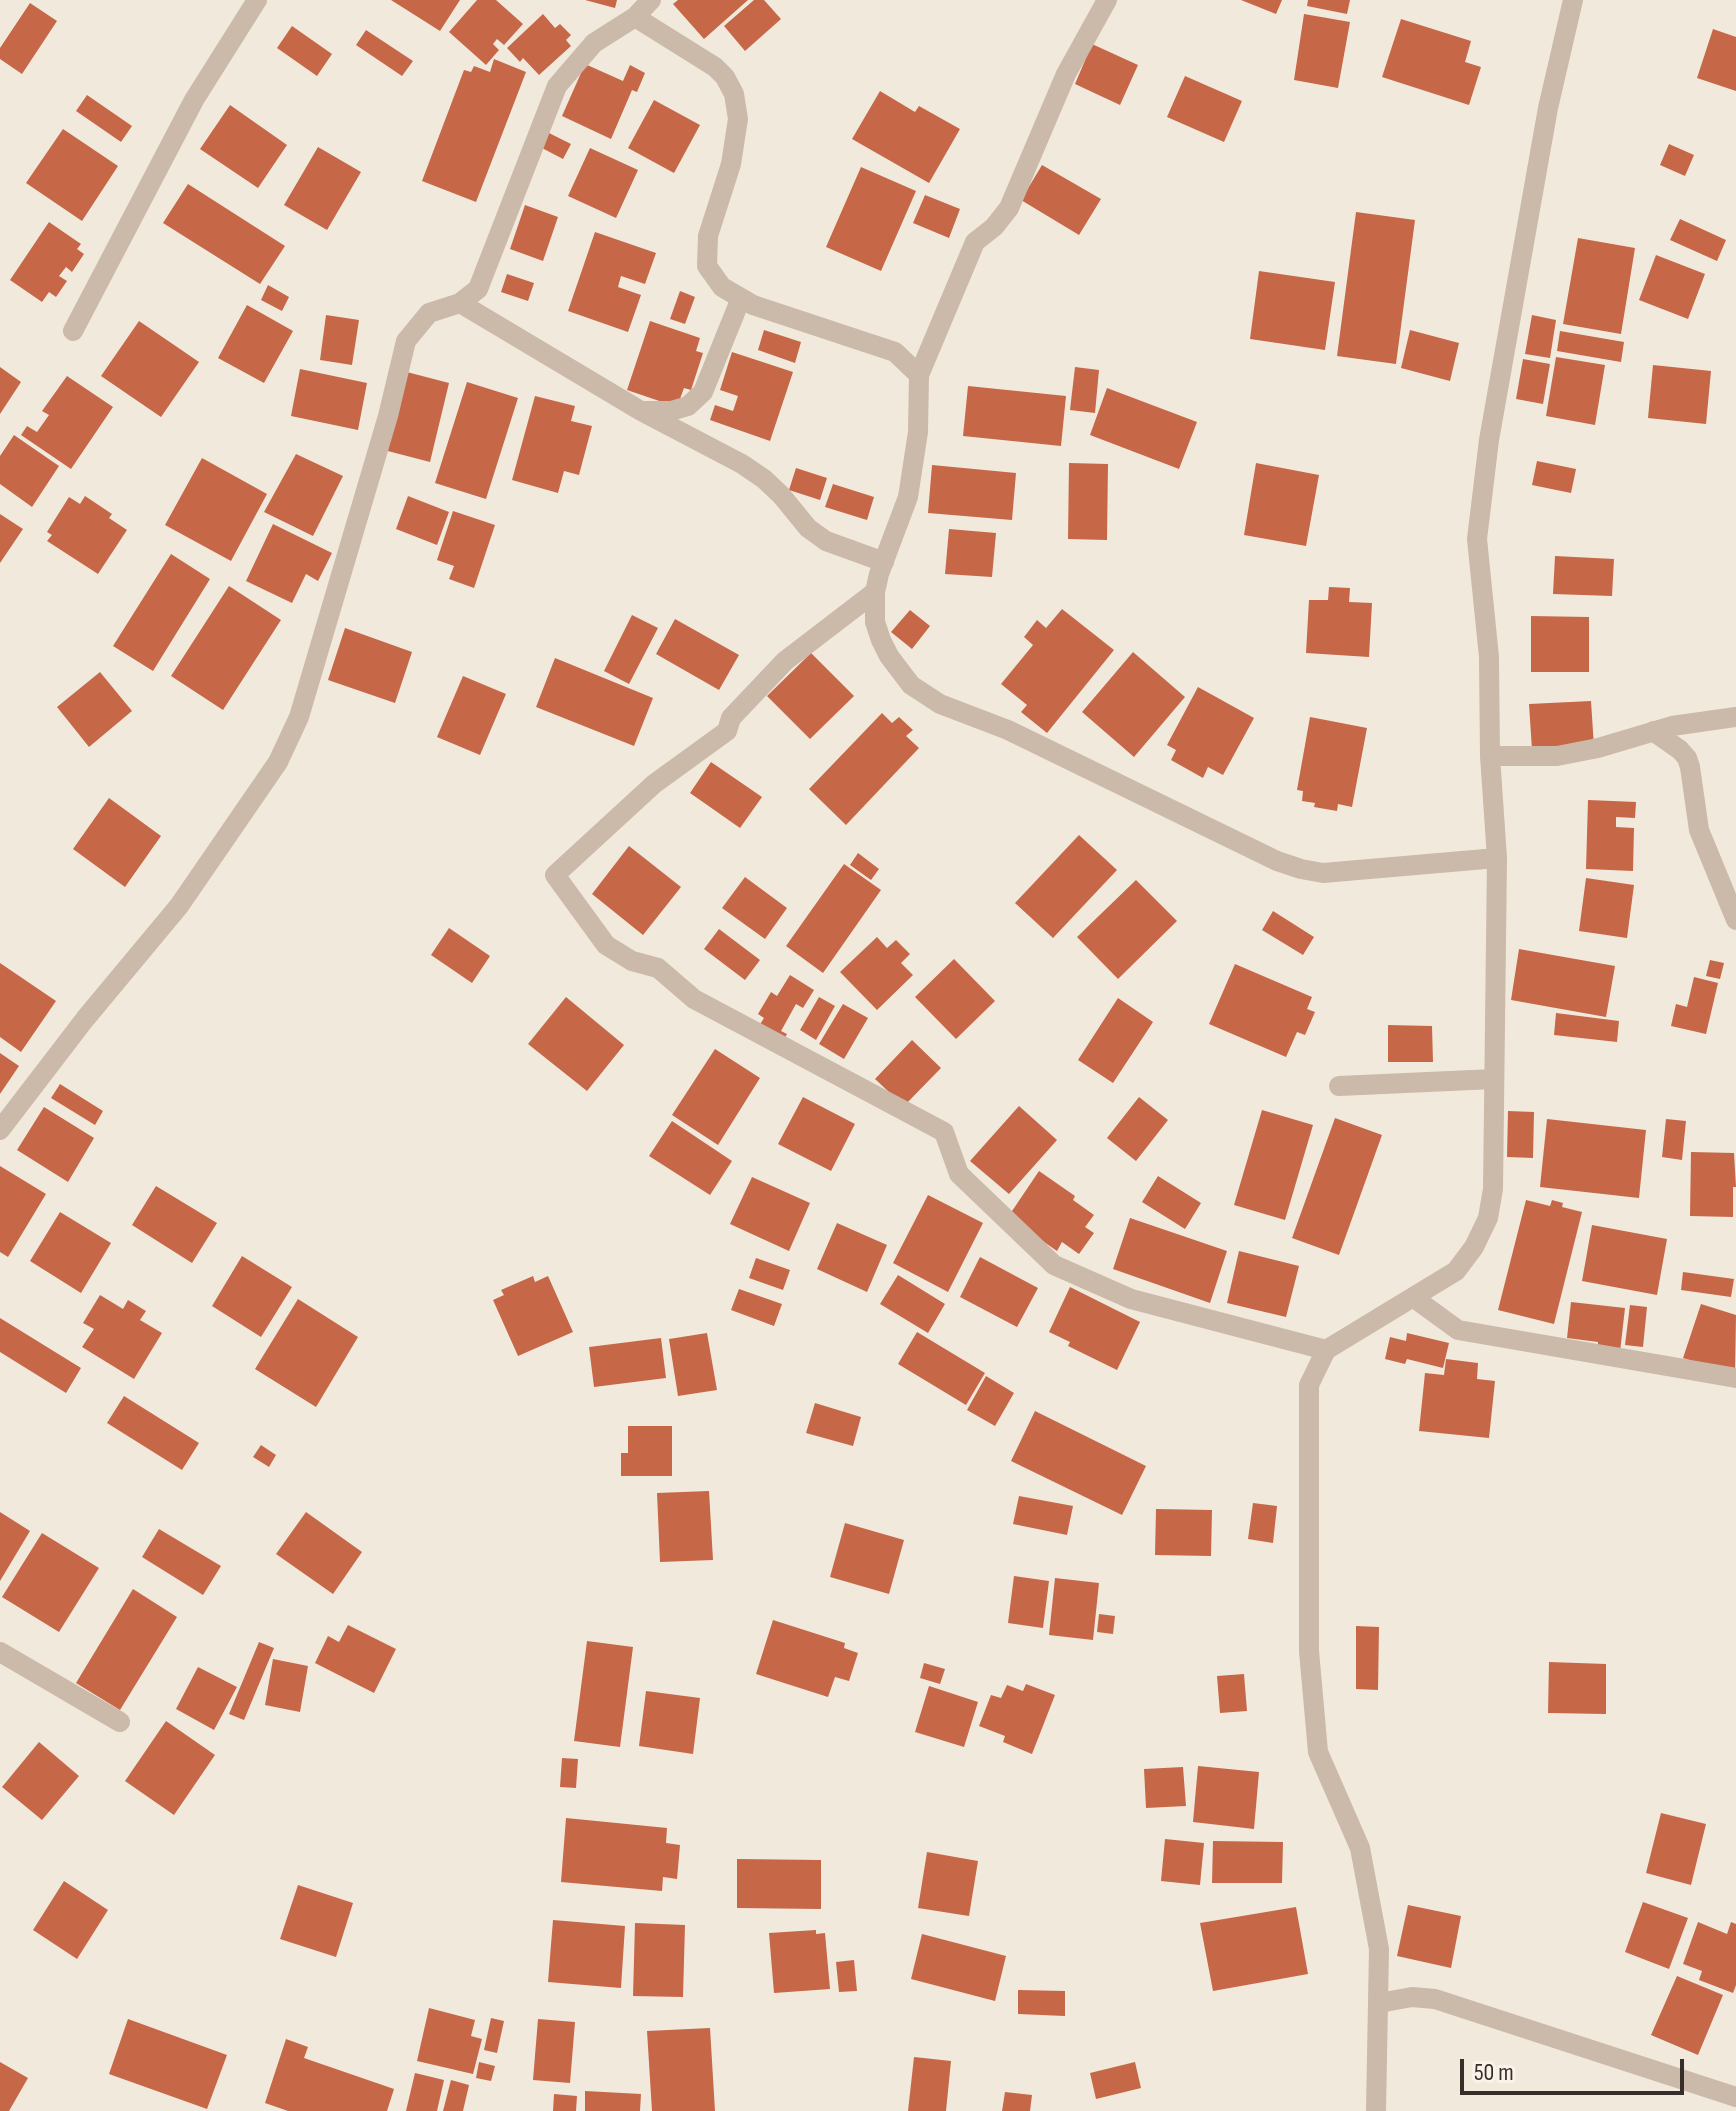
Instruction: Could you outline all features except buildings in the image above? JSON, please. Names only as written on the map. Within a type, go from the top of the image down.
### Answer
[{"type":"street","points":[[73,331],[194,100],[257,0]]},
{"type":"street","points":[[0,1130],[85,1019],[179,906],[278,762],[299,717],[388,416],[406,341],[429,313],[460,303],[478,289],[490,265],[557,86],[594,43],[635,17],[651,0]]},
{"type":"street","points":[[1107,0],[1066,74],[1009,208],[994,227],[975,242],[919,375],[918,432],[908,497],[875,592],[875,622],[889,656],[911,685],[940,704],[1008,730],[1277,861],[1323,873],[1497,858]]},
{"type":"street","points":[[1376,2111],[1379,1949],[1360,1848],[1318,1752],[1309,1651],[1309,1385],[1326,1350],[1456,1271],[1474,1247],[1488,1218],[1493,1189],[1497,858],[1490,756],[1489,657],[1477,539],[1489,440],[1548,108],[1573,0]]},
{"type":"street","points":[[635,17],[715,67],[725,77],[734,94],[738,119],[731,164],[708,236],[707,266],[722,287],[753,305],[895,352],[919,375]]},
{"type":"street","points":[[641,411],[671,411],[688,406],[703,392],[741,298]]},
{"type":"street","points":[[460,303],[641,411],[742,464],[764,479],[808,528],[826,541],[884,562]]},
{"type":"street","points":[[875,592],[785,661],[731,718],[727,731],[654,784],[555,875],[606,945],[632,961],[658,968],[694,999],[944,1132],[959,1174],[1054,1265],[1131,1299],[1326,1350]]},
{"type":"street","points":[[1490,756],[1557,756],[1598,748],[1672,726],[1736,717]]},
{"type":"street","points":[[1653,731],[1687,758],[1699,830],[1736,920]]},
{"type":"street","points":[[1339,1086],[1494,1079]]},
{"type":"street","points":[[1414,1298],[1458,1330],[1736,1378]]},
{"type":"street","points":[[0,1652],[120,1722]]},
{"type":"street","points":[[1379,2003],[1412,1997],[1435,1999],[1736,2097]]}]
